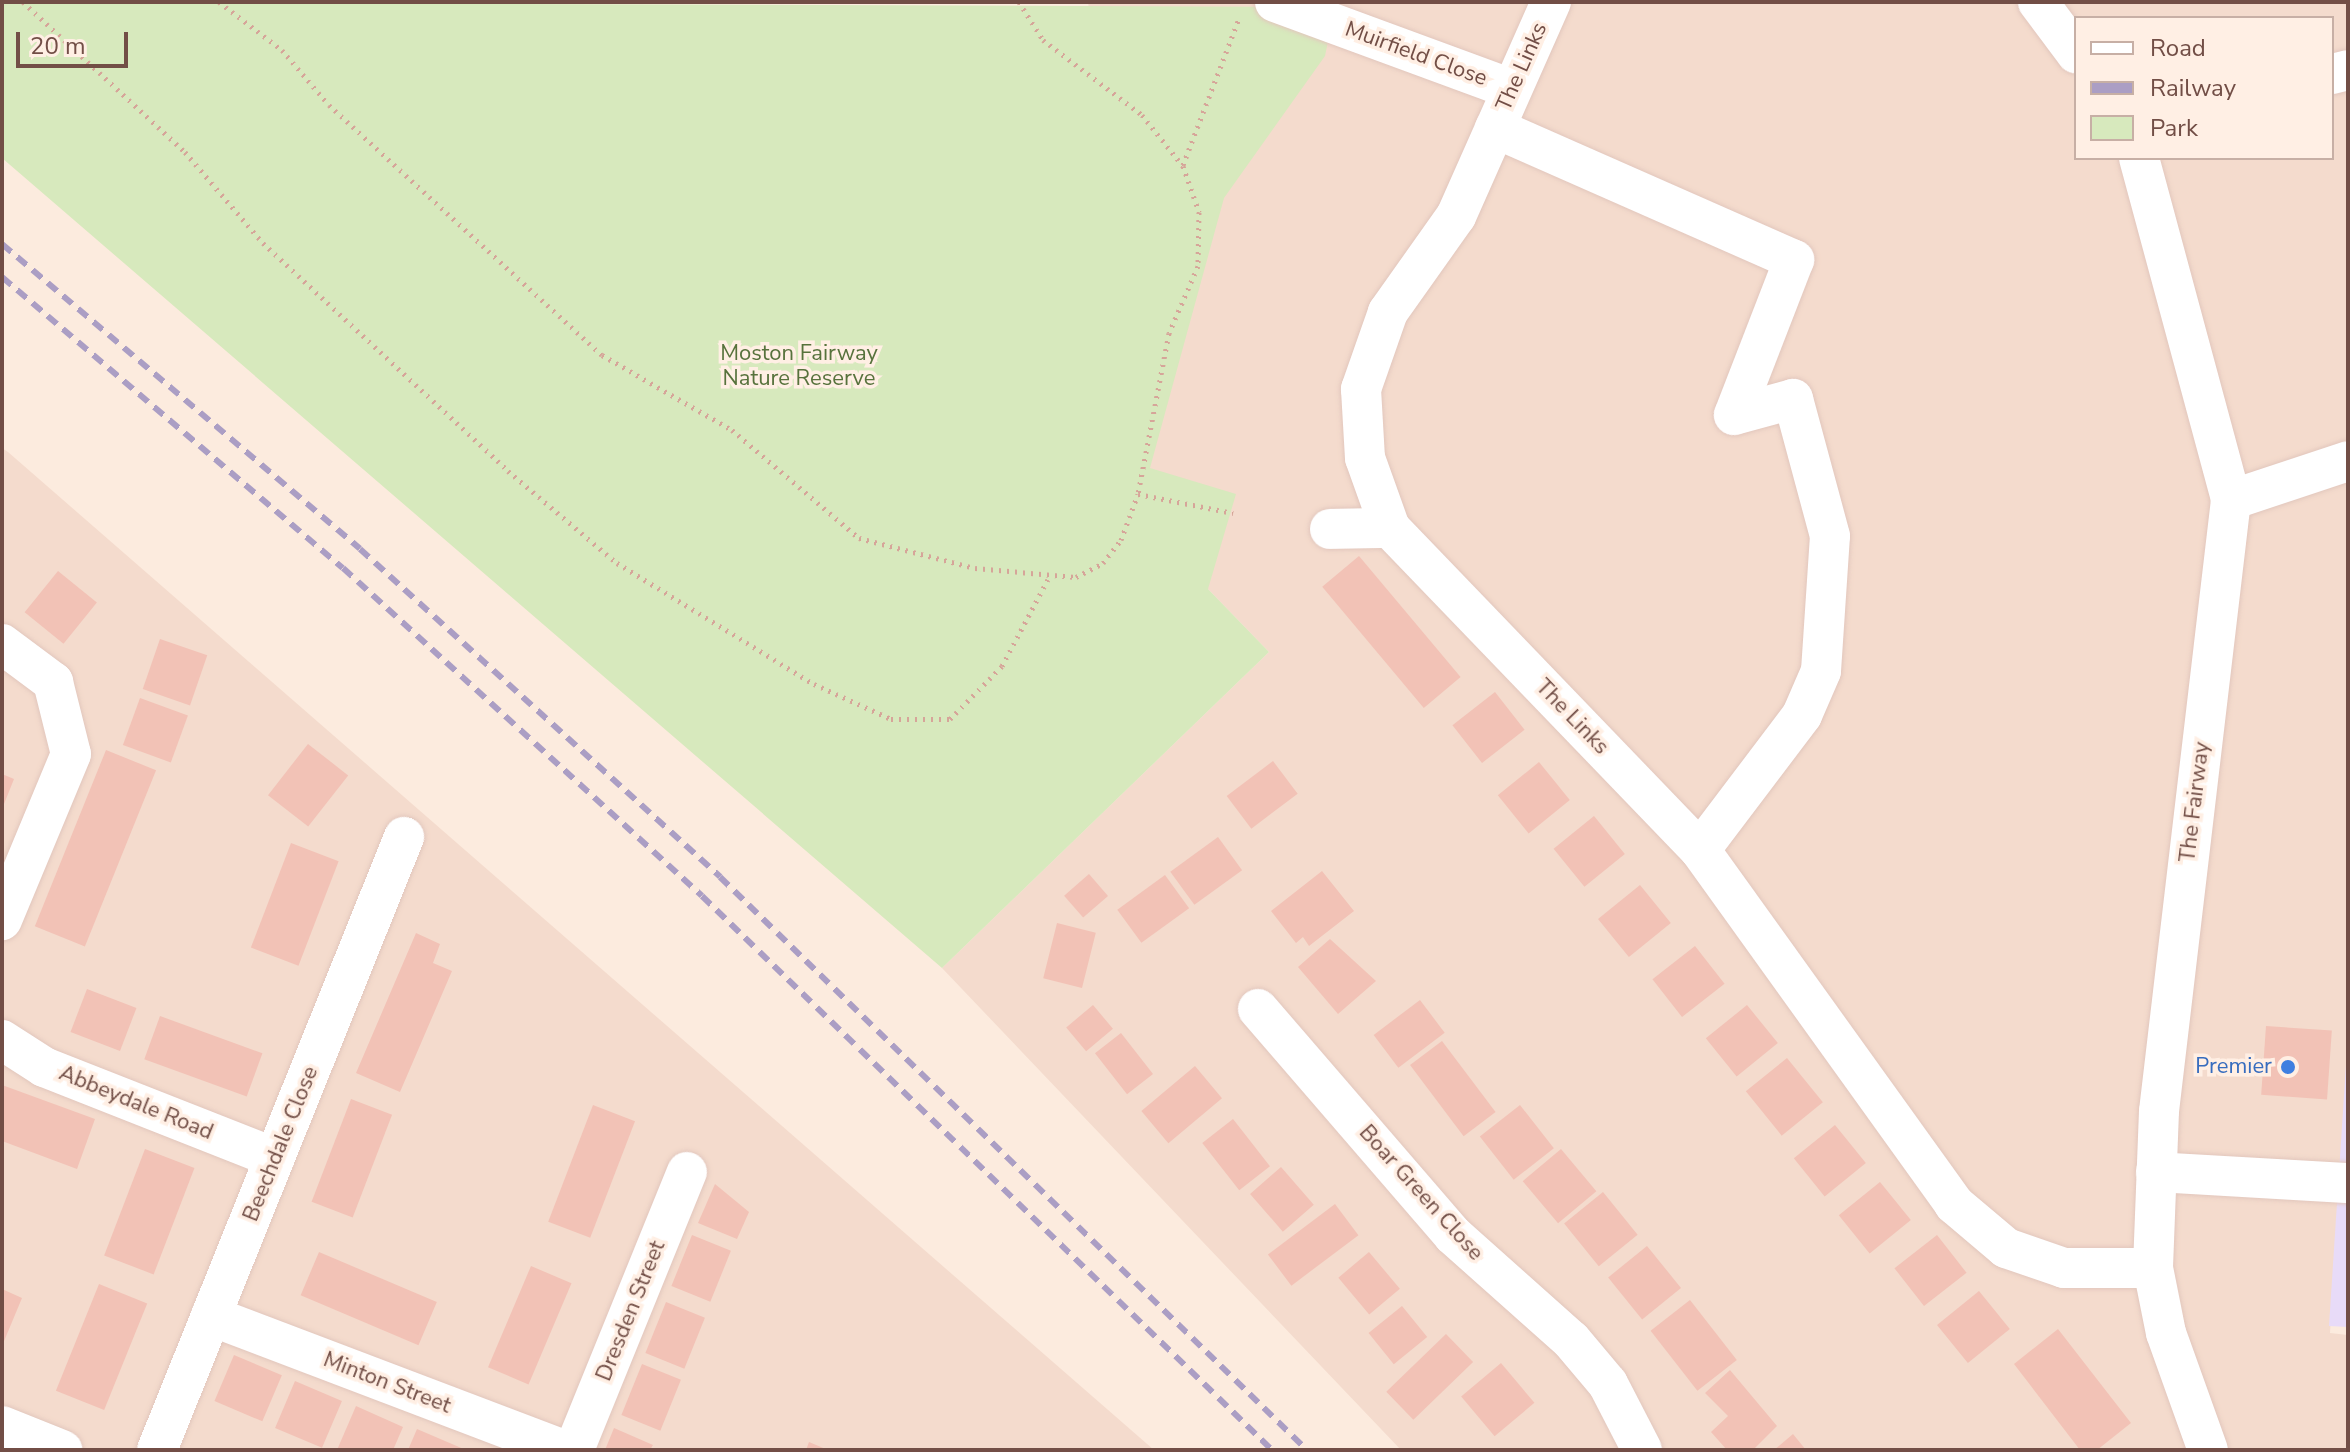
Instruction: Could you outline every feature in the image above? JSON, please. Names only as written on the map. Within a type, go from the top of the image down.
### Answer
[{"type":"street","name":"Muirfield Close","points":[[1275,2],[1512,89]]},
{"type":"street","name":"The Links","points":[[1551,2],[1456,216],[1388,312],[1361,389],[1365,458],[1390,528],[1700,850],[1954,1204],[2006,1248],[2064,1268],[2153,1268]]},
{"type":"street","points":[[2038,2],[2074,50]]},
{"type":"street","points":[[1495,128],[1794,260],[1734,415],[1793,399],[1830,536],[1821,671],[1802,715],[1700,850]]},
{"type":"street","name":"The Fairway","points":[[2140,160],[2231,500],[2156,1172],[2153,1268],[2166,1333],[2208,1450]]},
{"type":"street","points":[[2231,500],[2348,461]]},
{"type":"street","points":[[1330,529],[1390,528]]},
{"type":"street","points":[[2,644],[53,682],[71,754],[2,920]]},
{"type":"street","name":"Beechdale Close","points":[[157,1450],[404,837]]},
{"type":"street","name":"Boar Green Close","points":[[1258,1009],[1453,1235],[1571,1340],[1608,1384],[1642,1450]]},
{"type":"street","name":"Abbeydale Road","points":[[2,1040],[44,1067],[275,1158]]},
{"type":"street","name":"Dresden Street","points":[[574,1450],[687,1172]]},
{"type":"street","points":[[2156,1172],[2348,1183]]},
{"type":"street","name":"Minton Street","points":[[211,1316],[563,1450]]},
{"type":"street","points":[[2,1426],[62,1450]]},
{"type":"path","points":[[23,2],[185,152],[263,243],[508,471],[617,563],[814,684],[891,719],[950,719],[1002,666],[1048,579]]},
{"type":"path","points":[[219,2],[282,50],[329,105],[602,355],[732,430],[859,538],[1048,579],[1076,577],[1103,563],[1133,522],[1169,333],[1198,266],[1199,212],[1183,166],[1142,115],[1043,40],[1019,2]]},
{"type":"path","points":[[1183,166],[1245,2]]},
{"type":"path","points":[[1138,494],[1233,513]]},
{"type":"shaded area","points":[[1088,2],[2348,2],[2348,1046],[2330,1333],[2348,1335],[2348,1450],[1401,1450],[942,968],[1269,652],[1208,589],[1150,468]]},
{"type":"shaded area","points":[[2,448],[8,452],[1154,1450],[2,1450]]},
{"type":"shaded area","points":[[2348,1034],[2348,1327],[2329,1326]]},
{"type":"green space","name":"Moston Fairway Nature Reserve","points":[[2,2],[1335,7],[1325,56],[1224,198],[1150,468],[1236,494],[1208,589],[1269,652],[942,968],[2,158]]},
{"type":"building","points":[[1359,556],[1461,677],[1424,708],[1322,587]]},
{"type":"building","points":[[58,571],[97,602],[64,644],[25,612]]},
{"type":"building","points":[[160,639],[207,655],[190,705],[143,689]]},
{"type":"building","points":[[1495,692],[1525,730],[1482,763],[1452,725]]},
{"type":"building","points":[[140,698],[188,715],[171,762],[123,745]]},
{"type":"building","points":[[308,744],[348,775],[308,827],[268,795]]},
{"type":"building","points":[[106,750],[156,770],[85,946],[35,926]]},
{"type":"building","points":[[1273,761],[1298,794],[1251,829],[1227,796]]},
{"type":"building","points":[[1539,762],[1570,800],[1529,833],[1498,795]]},
{"type":"building","points":[[2,774],[14,779],[2,809]]},
{"type":"building","points":[[1594,816],[1625,854],[1584,887],[1554,849]]},
{"type":"building","points":[[1218,837],[1242,870],[1194,905],[1170,872]]},
{"type":"building","points":[[291,843],[339,861],[298,966],[251,948]]},
{"type":"building","points":[[1322,871],[1354,911],[1309,946],[1303,937],[1296,943],[1271,911]]},
{"type":"building","points":[[1089,874],[1108,896],[1083,918],[1064,896]]},
{"type":"building","points":[[1165,875],[1189,908],[1141,943],[1117,910]]},
{"type":"building","points":[[1640,885],[1671,923],[1629,957],[1598,919]]},
{"type":"building","points":[[1057,923],[1096,933],[1082,988],[1043,978]]},
{"type":"building","points":[[416,933],[440,944],[433,963],[452,971],[400,1092],[356,1073]]},
{"type":"building","points":[[1330,939],[1376,981],[1338,1014],[1298,967]]},
{"type":"building","points":[[1695,946],[1725,984],[1682,1017],[1652,979]]},
{"type":"building","points":[[87,989],[136,1008],[120,1051],[71,1032]]},
{"type":"building","points":[[1420,1000],[1445,1033],[1398,1068],[1374,1035]]},
{"type":"building","points":[[1093,1005],[1113,1029],[1086,1051],[1066,1027]]},
{"type":"building","points":[[1747,1005],[1778,1043],[1737,1076],[1706,1038]]},
{"type":"building","points":[[160,1016],[262,1053],[247,1097],[144,1059]]},
{"type":"building","points":[[2266,1026],[2332,1031],[2327,1099],[2261,1095]]},
{"type":"building","points":[[1121,1033],[1153,1074],[1127,1094],[1095,1053]]},
{"type":"building","points":[[1442,1041],[1496,1112],[1464,1136],[1410,1065]]},
{"type":"building","points":[[1787,1058],[1823,1102],[1782,1136],[1746,1091]]},
{"type":"building","points":[[1195,1066],[1222,1098],[1168,1143],[1141,1111]]},
{"type":"building","points":[[2,1085],[95,1119],[77,1169],[2,1141]]},
{"type":"building","points":[[351,1099],[392,1115],[353,1217],[312,1202]]},
{"type":"building","points":[[593,1105],[635,1121],[590,1238],[548,1222]]},
{"type":"building","points":[[1520,1105],[1554,1148],[1514,1180],[1480,1136]]},
{"type":"building","points":[[1233,1119],[1270,1166],[1239,1190],[1202,1143]]},
{"type":"building","points":[[1835,1125],[1866,1163],[1825,1196],[1794,1158]]},
{"type":"building","points":[[145,1149],[194,1168],[154,1274],[104,1255]]},
{"type":"building","points":[[1561,1149],[1596,1191],[1558,1223],[1523,1181]]},
{"type":"building","points":[[1281,1167],[1314,1205],[1283,1232],[1250,1194]]},
{"type":"building","points":[[1880,1182],[1911,1220],[1870,1253],[1839,1215]]},
{"type":"building","points":[[715,1184],[749,1212],[737,1239],[698,1223]]},
{"type":"building","points":[[1603,1192],[1638,1235],[1599,1266],[1564,1223]]},
{"type":"building","points":[[1335,1204],[1358,1235],[1291,1286],[1268,1255]]},
{"type":"building","points":[[692,1235],[731,1251],[710,1302],[671,1286]]},
{"type":"building","points":[[1937,1235],[1967,1273],[1924,1306],[1894,1268]]},
{"type":"building","points":[[1647,1246],[1681,1288],[1642,1319],[1608,1277]]},
{"type":"building","points":[[319,1252],[437,1302],[418,1345],[301,1295]]},
{"type":"building","points":[[1369,1252],[1400,1289],[1369,1314],[1338,1278]]},
{"type":"building","points":[[531,1266],[572,1283],[529,1384],[488,1367]]},
{"type":"building","points":[[99,1284],[147,1303],[104,1410],[56,1391]]},
{"type":"building","points":[[2,1289],[22,1298],[2,1346]]},
{"type":"building","points":[[1979,1291],[2010,1329],[1968,1363],[1937,1325]]},
{"type":"building","points":[[1690,1300],[1737,1360],[1697,1391],[1651,1331]]},
{"type":"building","points":[[666,1302],[705,1318],[684,1369],[645,1353]]},
{"type":"building","points":[[1402,1306],[1427,1337],[1394,1364],[1369,1333]]},
{"type":"building","points":[[2058,1329],[2131,1423],[2097,1450],[2080,1450],[2014,1364]]},
{"type":"building","points":[[1446,1334],[1473,1362],[1413,1420],[1386,1392]]},
{"type":"building","points":[[234,1355],[282,1375],[262,1421],[214,1401]]},
{"type":"building","points":[[1501,1363],[1534,1403],[1495,1436],[1461,1396]]},
{"type":"building","points":[[642,1364],[681,1380],[660,1431],[621,1415]]},
{"type":"building","points":[[1730,1370],[1777,1426],[1753,1450],[1727,1450],[1711,1432],[1728,1416],[1705,1393]]},
{"type":"building","points":[[295,1381],[342,1401],[322,1448],[275,1428]]},
{"type":"building","points":[[356,1406],[403,1427],[393,1450],[337,1450]]},
{"type":"building","points":[[614,1428],[653,1445],[650,1450],[605,1450]]},
{"type":"building","points":[[417,1429],[466,1450],[408,1450]]},
{"type":"building","points":[[1793,1434],[1806,1450],[1774,1450]]},
{"type":"building","points":[[809,1442],[828,1450],[806,1450]]},
{"type":"railway","points":[[2,244],[360,549],[720,877],[1307,1450]]},
{"type":"railway","points":[[2,277],[343,568],[702,896],[1272,1450]]},
{"type":"place","name":"Premier","points":[[2288,1067]]}]
